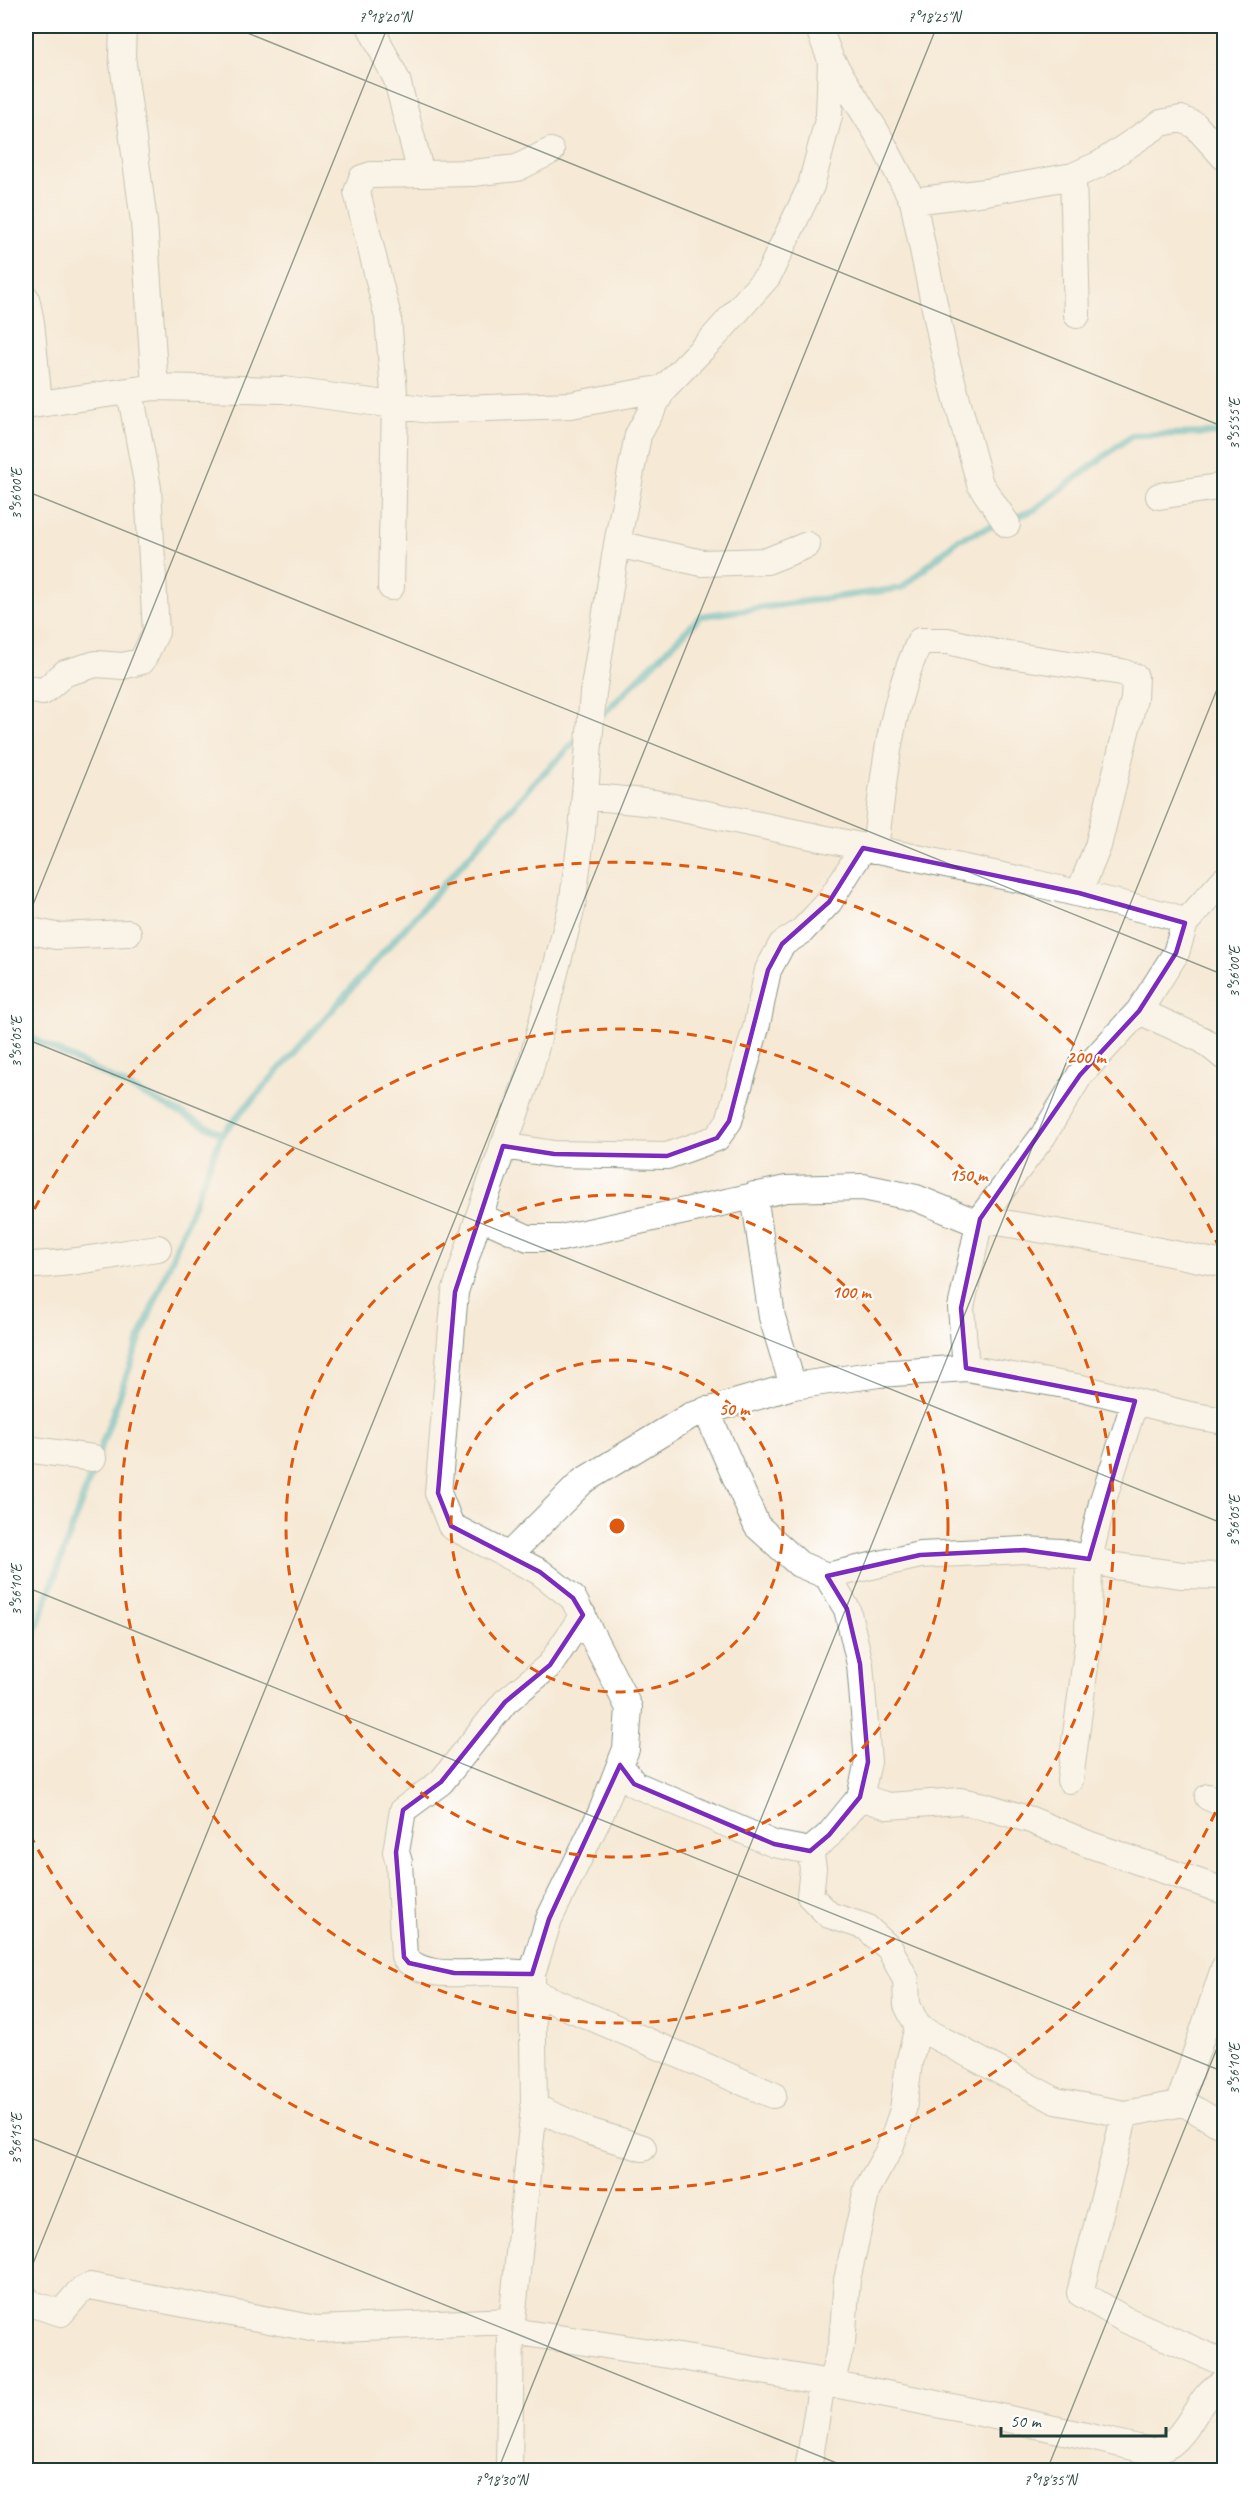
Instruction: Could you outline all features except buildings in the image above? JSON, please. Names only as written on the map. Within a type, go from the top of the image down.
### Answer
[{"type":"street","points":[[26,688],[43,692],[65,673],[96,664],[123,666],[142,661],[156,632],[142,389],[144,222],[122,56],[123,26]]},
{"type":"street","points":[[370,26],[397,80],[422,174]]},
{"type":"street","points":[[818,26],[831,60],[877,133],[913,201],[944,352],[980,484],[1007,524]]},
{"type":"street","points":[[509,2470],[511,2326],[534,2107],[532,1983],[549,1919],[601,1813],[626,1749],[629,1708],[573,1598],[540,1572],[451,1527],[438,1493],[455,1292],[528,1077],[572,906],[585,796],[593,693],[617,544],[639,435],[664,388],[713,338],[768,276],[811,186],[830,116],[831,60]]},
{"type":"street","points":[[913,201],[986,192],[1073,176],[1100,164],[1161,123],[1181,120],[1196,125],[1224,158]]},
{"type":"street","points":[[391,587],[395,405],[388,317],[357,192],[362,178],[371,175],[473,173],[517,168],[550,151]]},
{"type":"street","points":[[1073,176],[1077,315]]},
{"type":"street","points":[[26,298],[31,322],[32,405],[142,389],[284,390],[430,410],[571,405],[664,388]]},
{"type":"street","points":[[1159,496],[1224,486]]},
{"type":"street","points":[[617,544],[702,563],[767,561],[807,545]]},
{"type":"street","points":[[504,1146],[554,1154],[667,1156],[717,1138],[729,1121],[757,1024],[768,970],[782,944],[801,932],[829,902],[869,849],[896,716],[912,658],[920,641],[948,641],[996,653],[1122,672],[1135,677],[1134,699],[1098,846],[1079,893]]},
{"type":"street","points":[[585,796],[654,803],[1079,893],[1171,916],[1185,923]]},
{"type":"street","points":[[966,1368],[961,1308],[980,1219],[1042,1136],[1080,1075],[1139,1011],[1176,953],[1185,923],[1224,880]]},
{"type":"street","points":[[26,930],[56,936],[128,933]]},
{"type":"street","points":[[1139,1011],[1221,1047]]},
{"type":"street","points":[[479,1216],[528,1238],[561,1238],[786,1189],[863,1187],[916,1198],[970,1220],[980,1219],[1223,1261]]},
{"type":"street","points":[[754,1195],[771,1317],[793,1386]]},
{"type":"street","points":[[26,1265],[53,1265],[88,1257],[158,1248]]},
{"type":"street","points":[[508,1556],[583,1481],[690,1416],[793,1386],[879,1374],[966,1368],[1082,1388],[1224,1421]]},
{"type":"street","points":[[1070,1780],[1088,1643],[1089,1559],[1102,1503],[1135,1401]]},
{"type":"street","points":[[706,1410],[757,1526],[799,1564],[827,1576],[847,1609],[860,1664],[868,1762],[860,1797],[829,1835],[810,1851]]},
{"type":"street","points":[[26,1449],[93,1458]]},
{"type":"street","points":[[827,1576],[920,1555],[1024,1550],[1061,1552],[1115,1566],[1182,1575],[1224,1576]]},
{"type":"street","points":[[583,1615],[550,1665],[505,1702],[441,1782],[403,1810],[396,1852],[399,1862],[404,1957],[409,1963],[426,1970],[532,1983],[773,2095]]},
{"type":"street","points":[[620,1765],[634,1784],[774,1844],[810,1851]]},
{"type":"street","points":[[860,1797],[888,1806],[960,1801],[984,1806],[1031,1820],[1088,1844],[1224,1892]]},
{"type":"street","points":[[810,1851],[813,1868],[810,1896],[829,1915],[866,1927],[890,1949],[906,1980],[907,2005],[918,2027],[1056,2101],[1125,2114],[1184,2103],[1224,2127]]},
{"type":"street","points":[[1184,2103],[1183,2092],[1224,1968]]},
{"type":"street","points":[[808,2470],[827,2383],[842,2342],[847,2280],[867,2189],[890,2148],[900,2119],[909,2063],[918,2027]]},
{"type":"street","points":[[534,2107],[588,2131],[643,2148]]},
{"type":"street","points":[[1125,2114],[1080,2293],[1124,2319],[1224,2363]]},
{"type":"street","points":[[26,2298],[29,2302],[61,2313],[79,2292],[90,2286],[316,2329],[511,2326],[968,2409],[1155,2452],[1172,2443],[1214,2387],[1224,2382]]},
{"type":"highlighted area","points":[[863,848],[1079,893],[1185,923],[1176,953],[1139,1011],[1080,1075],[980,1219],[961,1308],[966,1368],[1135,1401],[1089,1559],[1024,1550],[920,1555],[827,1576],[847,1609],[860,1664],[868,1762],[860,1797],[829,1835],[810,1851],[774,1844],[634,1784],[620,1765],[549,1919],[532,1974],[454,1973],[409,1963],[404,1957],[396,1852],[403,1810],[441,1782],[505,1702],[550,1665],[583,1615],[573,1598],[540,1572],[451,1526],[438,1493],[455,1292],[503,1146],[554,1154],[667,1156],[717,1138],[729,1121],[768,970],[782,944],[829,902]]},
{"type":"waterway","points":[[600,717],[701,616],[902,588],[959,539],[1034,510],[1132,435],[1224,433]]},
{"type":"waterway","points":[[26,1657],[140,1338],[222,1134],[532,785],[581,736]]},
{"type":"waterway","points":[[26,1035],[222,1134]]}]
